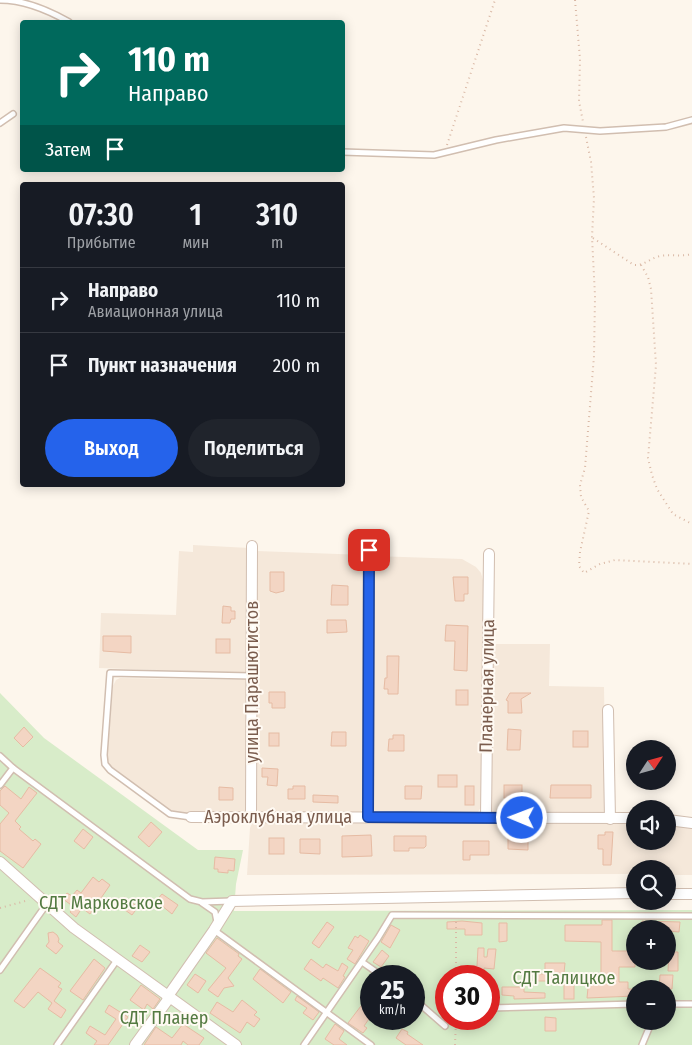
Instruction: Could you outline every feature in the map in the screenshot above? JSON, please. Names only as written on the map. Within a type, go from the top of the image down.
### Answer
[{"type":"street","name":"улица Парашютистов","points":[[251,817],[252,546]]},
{"type":"street","points":[[368,817],[369,550]]},
{"type":"street","name":"Планерная улица","points":[[486,817],[489,554]]},
{"type":"street","points":[[608,710],[610,818]]},
{"type":"street","name":"Аэроклубная улица","points":[[191,817],[626,818]]},
{"type":"street","points":[[676,821],[692,823]]},
{"type":"street","points":[[0,862],[43,901],[117,960],[236,1045]]},
{"type":"street","points":[[135,1045],[167,1001],[168,996],[216,928],[232,901],[626,894]]},
{"type":"street","points":[[676,894],[692,894]]},
{"type":"lane","points":[[0,0],[16,0],[35,6],[65,20]]},
{"type":"lane","points":[[0,123],[13,114]]},
{"type":"lane","points":[[345,152],[434,155],[496,140],[564,128],[600,131],[666,127],[692,120]]},
{"type":"lane","points":[[191,817],[177,816],[161,809],[110,770],[106,764],[104,755],[110,673],[252,676]]},
{"type":"lane","points":[[0,756],[13,768],[190,899],[202,902],[232,901]]},
{"type":"lane","points":[[0,785],[13,768]]},
{"type":"lane","points":[[0,970],[43,901]]},
{"type":"lane","points":[[202,902],[215,912],[216,928],[371,1045]]},
{"type":"lane","points":[[304,1045],[362,962],[392,914],[692,916]]},
{"type":"lane","points":[[57,1045],[117,960]]},
{"type":"lane","points":[[362,962],[366,965]]},
{"type":"lane","points":[[500,1008],[626,1004]]},
{"type":"lane","points":[[676,1004],[692,1004]]},
{"type":"lane","points":[[425,1009],[435,1017]]},
{"type":"lane","points":[[642,1045],[648,1030]]},
{"type":"path","points":[[445,152],[495,0]]},
{"type":"path","points":[[575,0],[580,59],[579,101],[591,162],[594,198],[592,237],[595,296],[594,356],[586,468],[580,485],[581,497],[589,511],[580,552],[579,566],[584,573],[600,564],[615,560],[692,564]]},
{"type":"path","points":[[592,237],[634,265],[641,265],[660,256],[692,254]]},
{"type":"path","points":[[641,265],[648,277],[651,289],[656,365],[648,458],[657,489],[673,514],[692,524]]},
{"type":"path","points":[[0,908],[43,901]]},
{"type":"path","points":[[456,915],[456,965]]},
{"type":"path","points":[[455,1045],[456,1030]]},
{"type":"shaded area","points":[[193,545],[249,548],[247,673],[99,668],[101,613],[176,615],[179,551],[193,552]]},
{"type":"shaded area","points":[[257,551],[365,555],[363,809],[358,813],[262,813],[256,809],[253,803]]},
{"type":"shaded area","points":[[374,556],[462,559],[476,567],[481,573],[484,584],[481,807],[478,812],[374,812],[371,810]]},
{"type":"shaded area","points":[[491,644],[550,644],[549,686],[604,687],[606,806],[604,813],[490,813]]},
{"type":"shaded area","points":[[120,678],[247,680],[245,814],[174,813],[111,767],[107,757],[113,686],[116,680]]},
{"type":"shaded area","points":[[253,821],[626,824],[626,850],[676,850],[676,826],[692,827],[692,875],[676,875],[676,860],[626,860],[626,874],[247,875],[250,828]]},
{"type":"green space","points":[[0,693],[44,738],[198,850],[243,850],[236,884],[234,911],[692,910],[692,1045],[0,1045]]},
{"type":"building","points":[[270,572],[284,572],[284,591],[276,593],[270,591]]},
{"type":"building","points":[[453,577],[468,577],[468,594],[464,594],[464,601],[455,601]]},
{"type":"building","points":[[332,585],[348,586],[348,605],[331,605]]},
{"type":"building","points":[[223,606],[231,607],[231,611],[235,611],[235,619],[231,619],[230,623],[222,623]]},
{"type":"building","points":[[327,620],[346,620],[347,632],[327,633]]},
{"type":"building","points":[[446,625],[468,626],[467,671],[454,670],[455,641],[445,641]]},
{"type":"building","points":[[103,636],[131,636],[131,653],[103,651]]},
{"type":"building","points":[[216,639],[230,639],[230,653],[216,653]]},
{"type":"building","points":[[387,656],[399,656],[398,694],[388,694],[388,689],[384,689],[385,678],[387,678]]},
{"type":"building","points":[[456,690],[468,690],[468,705],[456,705]]},
{"type":"building","points":[[269,692],[285,692],[285,708],[272,708],[272,703],[269,703]]},
{"type":"building","points":[[510,693],[531,693],[521,699],[522,713],[508,713],[508,701],[506,700]]},
{"type":"building","points":[[24,727],[33,737],[23,747],[14,738]]},
{"type":"building","points":[[508,729],[521,730],[520,750],[507,750]]},
{"type":"building","points":[[573,731],[588,731],[588,747],[573,747]]},
{"type":"building","points":[[332,732],[346,732],[346,746],[331,746]]},
{"type":"building","points":[[269,733],[279,733],[279,746],[269,746]]},
{"type":"building","points":[[393,735],[404,735],[404,751],[388,751],[389,739],[393,739]]},
{"type":"building","points":[[262,768],[278,769],[277,786],[267,785],[268,777],[262,777]]},
{"type":"building","points":[[438,775],[457,775],[457,787],[438,787]]},
{"type":"building","points":[[504,785],[522,785],[522,798],[504,798]]},
{"type":"building","points":[[551,785],[591,785],[591,798],[550,798]]},
{"type":"building","points":[[5,786],[21,799],[29,787],[37,793],[15,821],[21,827],[19,829],[33,841],[35,839],[41,844],[23,868],[0,851],[0,824],[9,813],[0,805],[0,791]]},
{"type":"building","points":[[293,786],[305,786],[305,799],[288,799],[288,789],[293,789]]},
{"type":"building","points":[[405,786],[422,786],[421,799],[405,799]]},
{"type":"building","points":[[465,786],[474,786],[474,805],[465,805]]},
{"type":"building","points":[[219,787],[233,788],[233,800],[219,800]]},
{"type":"building","points":[[313,795],[338,796],[338,803],[313,802]]},
{"type":"building","points":[[151,822],[162,832],[149,847],[138,837]]},
{"type":"building","points":[[83,829],[93,837],[84,849],[74,841]]},
{"type":"building","points":[[605,832],[613,832],[611,865],[603,865],[603,849],[598,849],[598,835],[605,835]]},
{"type":"building","points":[[371,835],[372,856],[342,857],[342,836]]},
{"type":"building","points":[[394,836],[426,836],[426,846],[424,848],[409,848],[409,851],[394,851]]},
{"type":"building","points":[[508,837],[528,837],[528,850],[508,849]]},
{"type":"building","points":[[269,838],[284,838],[284,854],[269,854]]},
{"type":"building","points":[[300,839],[320,839],[320,854],[300,853]]},
{"type":"building","points":[[463,841],[489,841],[489,855],[470,855],[470,860],[463,860]]},
{"type":"building","points":[[215,857],[235,859],[234,871],[228,870],[228,873],[218,872],[218,869],[214,869]]},
{"type":"building","points":[[93,877],[99,882],[102,879],[110,885],[90,914],[82,908],[76,917],[70,912],[74,907],[63,899],[67,893],[72,896],[77,890],[81,893]]},
{"type":"building","points":[[162,894],[178,905],[172,914],[156,901]]},
{"type":"building","points":[[124,897],[138,907],[132,915],[118,905]]},
{"type":"building","points":[[602,920],[612,920],[612,951],[626,951],[626,967],[619,967],[619,982],[626,982],[626,996],[587,998],[589,978],[598,979],[599,974],[601,974],[601,942],[565,941],[565,925],[602,925]]},
{"type":"building","points":[[327,922],[334,927],[319,948],[312,943]]},
{"type":"building","points":[[447,922],[482,923],[482,935],[465,935],[465,929],[447,929]]},
{"type":"building","points":[[676,922],[680,922],[679,932],[676,932]]},
{"type":"building","points":[[499,923],[507,923],[507,941],[499,942]]},
{"type":"building","points":[[391,925],[400,930],[390,948],[381,942]]},
{"type":"building","points":[[53,932],[59,939],[58,942],[63,946],[56,954],[46,946],[49,942],[48,933]]},
{"type":"building","points":[[360,935],[369,941],[355,964],[347,959],[353,950],[348,948],[355,936],[358,938]]},
{"type":"building","points":[[217,938],[239,954],[238,956],[242,959],[228,978],[234,986],[224,988],[218,997],[208,990],[226,968],[206,953]]},
{"type":"building","points":[[140,945],[150,952],[142,962],[132,956]]},
{"type":"building","points":[[478,948],[484,948],[484,957],[487,957],[488,949],[496,949],[494,965],[477,965]]},
{"type":"building","points":[[382,950],[389,956],[382,965],[373,962]]},
{"type":"building","points":[[676,952],[678,952],[678,971],[668,971],[676,970]]},
{"type":"building","points":[[94,959],[105,968],[83,1000],[70,991]]},
{"type":"building","points":[[311,959],[323,968],[326,964],[338,971],[342,963],[348,967],[343,976],[345,977],[338,988],[323,978],[321,981],[304,969]]},
{"type":"building","points":[[545,963],[565,963],[564,973],[570,973],[570,981],[538,981],[537,974],[545,974]]},
{"type":"building","points":[[40,968],[61,983],[58,987],[62,989],[54,1001],[66,1010],[61,1018],[48,1009],[52,1003],[38,992],[24,1008],[14,1001]]},
{"type":"building","points":[[260,969],[291,992],[283,1003],[253,979]]},
{"type":"building","points":[[195,974],[206,981],[198,993],[187,985]]},
{"type":"building","points":[[660,975],[673,975],[673,980],[660,980]]},
{"type":"building","points":[[564,984],[574,984],[574,999],[564,999]]},
{"type":"building","points":[[141,985],[160,999],[153,1009],[147,1004],[144,1010],[130,1000]]},
{"type":"building","points":[[502,987],[524,987],[524,992],[545,993],[545,998],[514,999],[514,996],[502,995]]},
{"type":"building","points":[[297,996],[319,1012],[313,1020],[303,1013],[307,1008],[295,1000]]},
{"type":"building","points":[[242,1000],[257,1012],[254,1015],[260,1019],[254,1027],[247,1022],[240,1033],[210,1013],[217,1002],[233,1012]]},
{"type":"building","points":[[109,1005],[128,1017],[108,1045],[94,1045],[97,1041],[86,1033],[90,1026],[105,1035],[116,1019],[105,1012]]},
{"type":"building","points":[[360,1007],[360,1030],[365,1030],[363,1033],[348,1023]]},
{"type":"building","points":[[545,1017],[556,1018],[556,1031],[545,1031]]},
{"type":"building","points":[[183,1024],[204,1038],[199,1045],[188,1045],[183,1041],[181,1045],[144,1045],[156,1027],[172,1038]]},
{"type":"building","points":[[335,1024],[344,1031],[339,1039],[347,1045],[334,1045],[325,1039]]},
{"type":"building","points":[[401,1030],[404,1030],[423,1045],[406,1045],[396,1038]]},
{"type":"route","points":[[369,550],[368,817],[522,818]]},
{"type":"park label","name":"СДТ Марковское","points":[[101,903]]},
{"type":"park label","name":"СДТ Талицкое","points":[[564,978]]},
{"type":"park label","name":"СДТ Планер","points":[[164,1018]]}]
